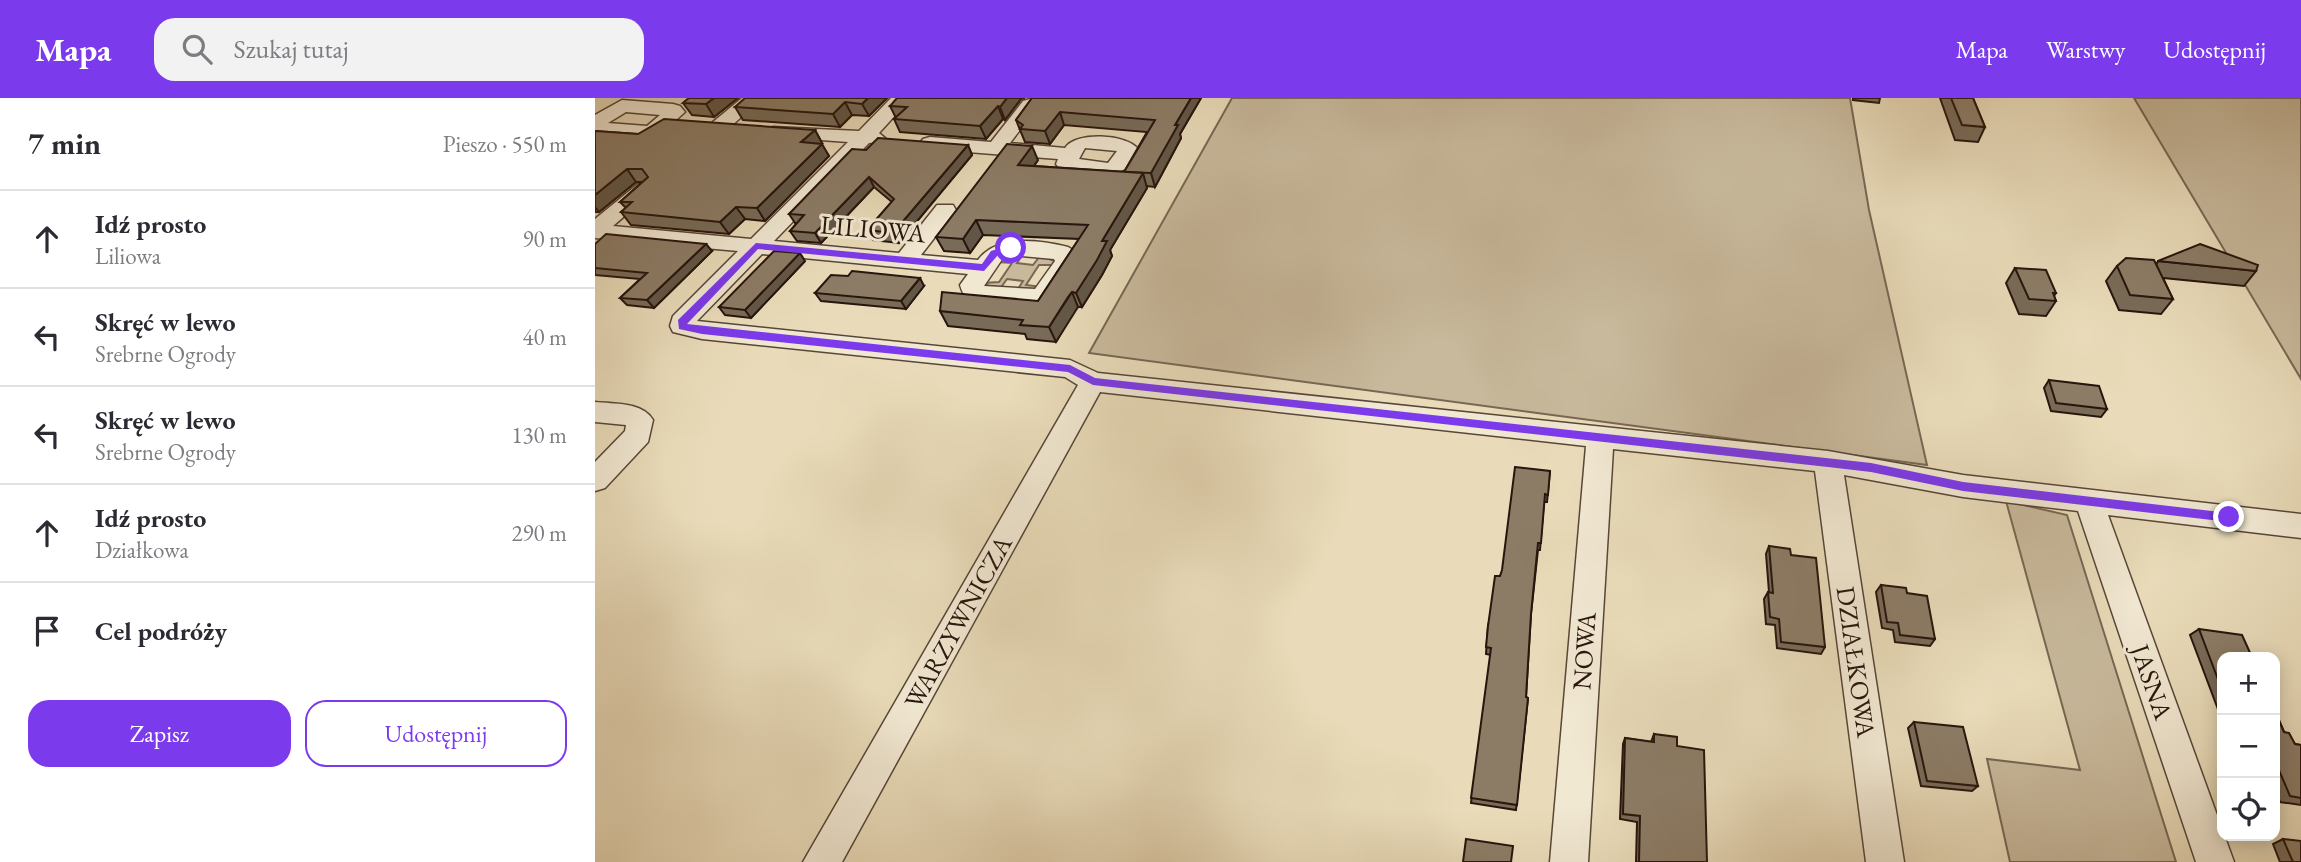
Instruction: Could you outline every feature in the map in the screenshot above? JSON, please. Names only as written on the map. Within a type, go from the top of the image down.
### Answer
[{"type":"street","points":[[707,125],[753,98]]},
{"type":"street","points":[[902,98],[682,322],[682,326],[702,331],[1070,369],[1093,382],[1828,462],[1963,486],[2301,526]]},
{"type":"street","points":[[996,148],[1030,106]]},
{"type":"street","points":[[595,126],[645,133],[666,122],[889,139]]},
{"type":"street","points":[[916,142],[1070,154]]},
{"type":"street","points":[[595,231],[645,188]]},
{"type":"street","points":[[905,260],[946,210]]},
{"type":"street","name":"LILIOWA","points":[[595,231],[984,268]]},
{"type":"street","name":"WARZYWNICZA","points":[[823,862],[1093,382]]},
{"type":"street","points":[[595,412],[632,416],[640,420],[638,435],[595,480]]},
{"type":"street","name":"NOWA","points":[[1569,862],[1600,439]]},
{"type":"street","name":"DZIAŁKOWA","points":[[1828,462],[1885,862]]},
{"type":"street","name":"JASNA","points":[[2089,501],[2215,862]]},
{"type":"shaded area","points":[[1232,98],[1850,98],[1869,210],[1927,465],[1089,353]]},
{"type":"shaded area","points":[[2134,98],[2301,98],[2301,379]]},
{"type":"shaded area","points":[[1023,254],[1017,263],[1033,265],[1040,256],[1055,261],[1055,265],[1039,265],[1026,285],[1042,287],[1038,290],[1016,292],[1023,281],[1007,279],[999,290],[982,283],[999,282],[1012,263],[997,262],[1001,258]]},
{"type":"shaded area","points":[[2006,501],[2067,515],[2176,862],[2010,862],[1987,759],[2080,770]]},
{"type":"building","points":[[689,98],[714,98],[706,104],[683,103]]},
{"type":"building","points":[[745,98],[868,98],[862,104],[845,102],[833,114],[735,107]]},
{"type":"building","points":[[897,98],[1007,98],[980,126],[894,119],[907,107],[890,106]]},
{"type":"building","points":[[1032,98],[1191,98],[1151,173],[1124,172],[1155,120],[1060,112],[1045,131],[1020,129],[1023,125],[1016,120]]},
{"type":"building","points":[[1951,98],[1973,98],[1985,127],[1962,125]]},
{"type":"building","points":[[664,119],[815,130],[801,142],[822,144],[757,208],[736,207],[720,222],[621,212],[632,202],[620,202],[648,177],[642,169],[627,169],[595,195],[595,131],[638,134]]},
{"type":"building","points":[[878,138],[968,145],[893,233],[867,230],[894,199],[869,177],[815,233],[790,231],[804,215],[789,214],[852,149],[866,150]]},
{"type":"building","points":[[1007,144],[1032,146],[1018,165],[1143,173],[1102,241],[1107,241],[1097,260],[1076,293],[1072,292],[1068,297],[1049,327],[1020,325],[1023,320],[940,311],[942,292],[1038,301],[1088,225],[976,220],[963,239],[936,237]]},
{"type":"building","points":[[606,234],[706,244],[647,300],[620,298],[647,273],[595,268],[595,244]]},
{"type":"building","points":[[2200,244],[2258,265],[2256,271],[2158,261]]},
{"type":"building","points":[[774,251],[800,253],[745,310],[719,307]]},
{"type":"building","points":[[2126,258],[2154,260],[2173,299],[2130,295],[2117,266]]},
{"type":"building","points":[[2015,268],[2046,270],[2056,293],[2053,293],[2056,301],[2029,299]]},
{"type":"building","points":[[852,271],[920,278],[901,301],[815,293],[831,275],[848,276]]},
{"type":"building","points":[[2049,380],[2099,386],[2107,409],[2056,403]]},
{"type":"building","points":[[1515,467],[1550,471],[1548,495],[1545,494],[1541,543],[1538,543],[1531,614],[1528,698],[1517,805],[1471,798],[1491,648],[1486,647],[1488,626],[1495,576],[1500,576],[1502,570]]},
{"type":"building","points":[[1769,546],[1790,549],[1791,555],[1816,558],[1825,647],[1781,642],[1779,619],[1770,617],[1768,592],[1773,593]]},
{"type":"building","points":[[1881,585],[1906,588],[1907,593],[1927,596],[1935,639],[1900,635],[1898,623],[1887,622]]},
{"type":"building","points":[[2199,629],[2242,635],[2250,652],[2217,652],[2217,677]]},
{"type":"building","points":[[1914,722],[1963,727],[1978,786],[1927,781]]},
{"type":"building","points":[[2280,723],[2295,744],[2301,745],[2301,798],[2290,796],[2280,773]]},
{"type":"building","points":[[1654,734],[1677,737],[1677,746],[1704,750],[1707,862],[1639,862],[1640,816],[1623,814],[1625,738],[1654,742]]},
{"type":"building","points":[[1466,839],[1513,846],[1511,862],[1463,862]]},
{"type":"building","points":[[2283,839],[2301,841],[2301,862],[2293,862]]},
{"type":"route","points":[[1011,248],[995,253],[984,268],[756,246],[682,322],[682,326],[702,331],[1070,369],[1093,382],[1828,462],[1963,486],[2229,517]]}]
